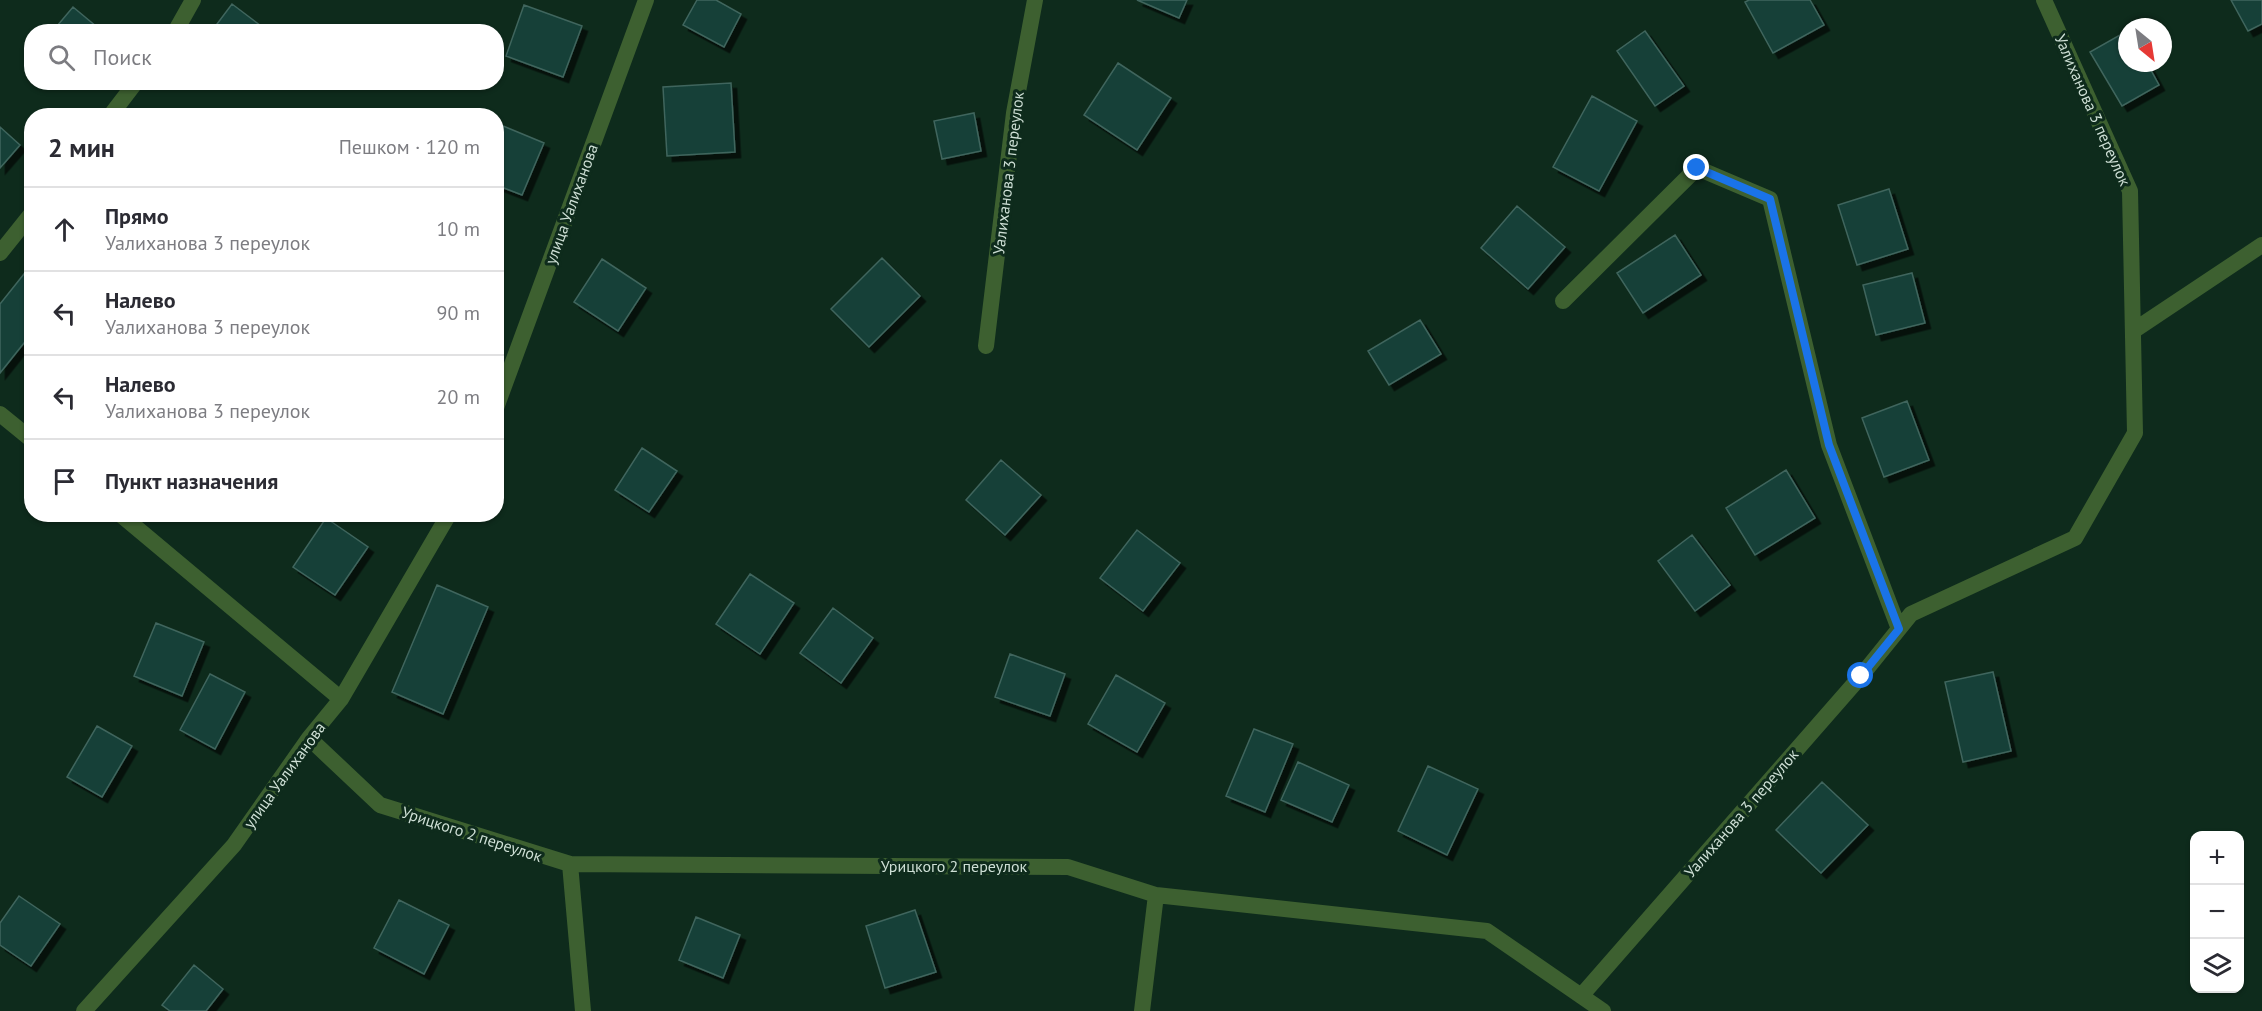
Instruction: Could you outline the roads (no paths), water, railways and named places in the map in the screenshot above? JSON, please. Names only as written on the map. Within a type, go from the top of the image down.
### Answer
[{"type":"street","points":[[180,24],[193,0]]},
{"type":"street","name":"улица Уалиханова","points":[[504,386],[646,0]]},
{"type":"street","name":"Уалиханова 3 переулок","points":[[986,346],[1014,113],[1035,0]]},
{"type":"street","name":"Уалиханова 3 переулок","points":[[1581,996],[1861,676],[1911,614],[2075,538],[2135,434],[2130,191],[2044,0]]},
{"type":"street","points":[[116,108],[130,90]]},
{"type":"street","points":[[1563,301],[1697,168],[1770,199],[1829,445],[1899,629]]},
{"type":"street","points":[[0,253],[24,223]]},
{"type":"street","points":[[2133,331],[2262,245]]},
{"type":"street","points":[[0,414],[24,434]]},
{"type":"street","points":[[130,522],[340,699]]},
{"type":"street","name":"улица Уалиханова","points":[[84,1011],[234,845],[309,738],[340,699],[444,522]]},
{"type":"street","name":"Урицкого 2 переулок","points":[[309,738],[380,805],[570,864],[1068,867],[1156,895],[1486,931],[1603,1011]]},
{"type":"street","points":[[570,864],[583,1011]]},
{"type":"street","points":[[1142,1011],[1156,895]]}]
